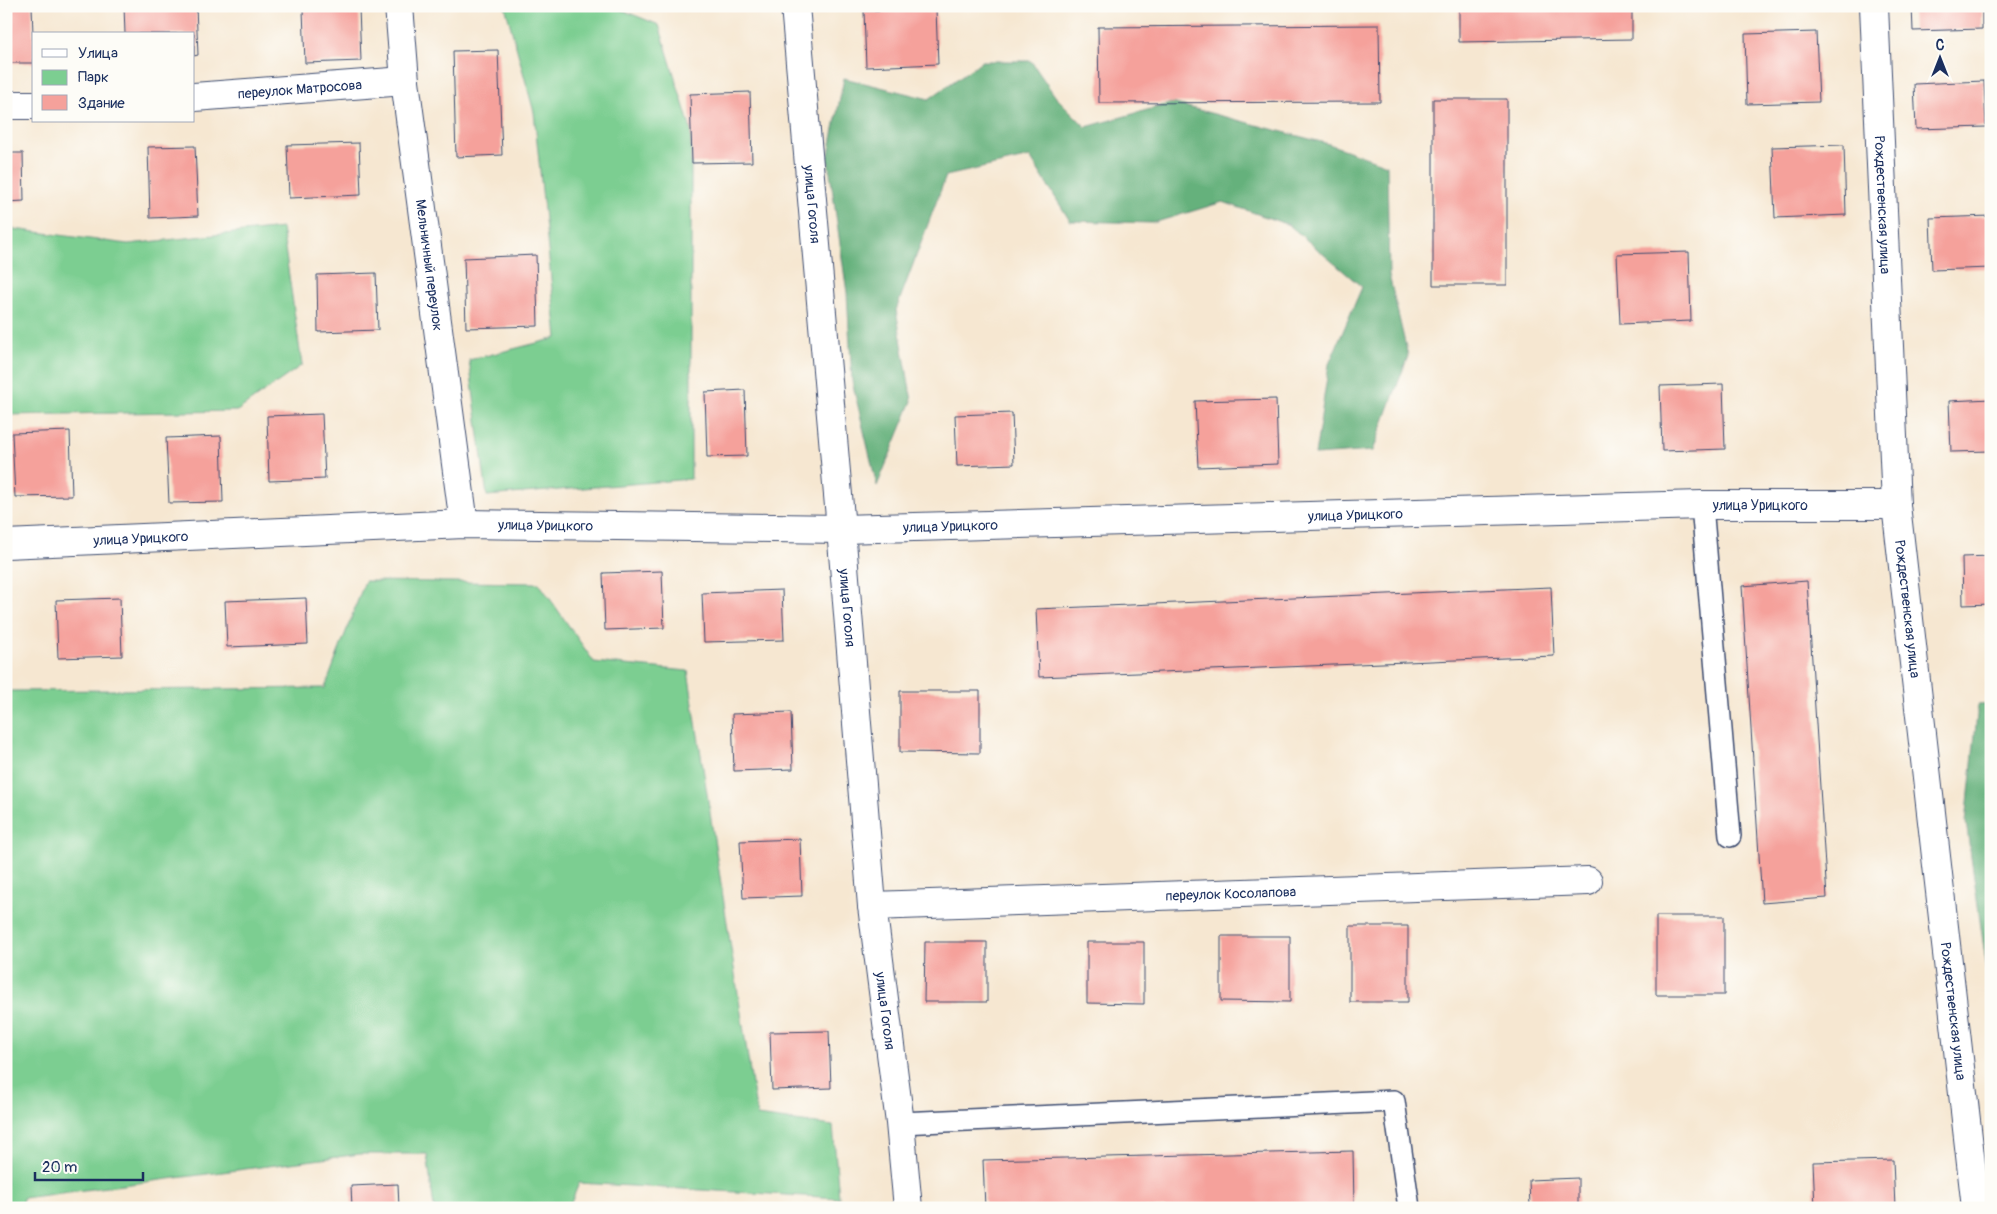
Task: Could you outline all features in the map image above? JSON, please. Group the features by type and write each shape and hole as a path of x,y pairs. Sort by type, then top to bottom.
{"street":[{"name":"Мельничный переулок","path":"399,6 405,81 464,524"},
{"name":"улица Гоголя","path":"795,6 872,906 900,1123 908,1208"},
{"name":"Рождественская улица","path":"1874,6 1896,505 1976,1208"},
{"name":"переулок Матросова","path":"195,97 405,81"},
{"path":"6,105 32,105"},
{"name":"улица Урицкого","path":"6,544 464,524 841,529 1702,505 1896,505"},
{"name":"переулок Косолапова","path":"872,906 1588,880"}],"lane":[{"path":"1702,505 1730,836"},
{"path":"900,1123 1394,1101 1409,1208"}],"green space":[{"path":"505,6 612,6 659,25 691,130 691,479 487,496 469,360 557,338 534,112"},
{"path":"982,61 1031,61 1055,96 1086,127 1172,103 1329,144 1387,165 1389,275 1408,356 1373,451 1315,455 1329,364 1362,287 1289,225 1223,202 1153,223 1070,221 1030,157 946,176 896,310 912,401 877,486 852,381 847,293 828,159 844,78 929,99"},
{"path":"6,228 128,244 282,228 302,365 237,411 6,415"},
{"path":"365,581 539,583 594,662 688,671 757,1116 833,1126 839,1198 579,1183 569,1208 434,1208 427,1154 360,1154 23,1198 21,1208 6,1208 6,691 325,688"},
{"path":"1991,704 1991,998 1966,822 1978,705"}],"building":[{"path":"6,6 32,6 32,63 6,63"},
{"path":"124,6 196,6 198,55 195,56 195,32 125,32"},
{"path":"1459,6 1632,6 1632,39 1459,42"},
{"path":"1912,6 1982,6 1982,29 1913,31"},
{"path":"359,8 361,61 305,63 303,10"},
{"path":"936,9 938,64 866,67 864,11"},
{"path":"1379,25 1380,102 1099,103 1098,27"},
{"path":"1816,32 1819,102 1747,104 1745,34"},
{"path":"498,50 502,155 456,157 453,51"},
{"path":"1984,81 1986,127 1916,129 1914,84"},
{"path":"750,92 752,162 692,163 690,94"},
{"path":"1433,99 1507,99 1507,285 1433,285"},
{"path":"359,143 361,195 289,198 287,145"},
{"path":"1844,145 1846,215 1775,218 1772,147"},
{"path":"195,146 198,216 150,218 148,147"},
{"path":"6,153 23,153 24,201 6,202"},
{"path":"1991,216 1991,268 1932,270 1930,218"},
{"path":"1689,252 1691,321 1620,324 1617,254"},
{"path":"536,255 538,326 466,328 464,258"},
{"path":"376,273 378,330 318,332 317,275"},
{"path":"1723,384 1725,449 1662,451 1660,386"},
{"path":"745,390 747,456 707,457 705,392"},
{"path":"1276,399 1278,464 1198,467 1195,401"},
{"path":"1991,399 1991,451 1951,452 1949,401"},
{"path":"1012,413 1014,464 957,466 955,415"},
{"path":"322,414 325,479 269,481 267,416"},
{"path":"70,431 72,496 15,497 12,433"},
{"path":"221,436 223,502 169,503 166,438"},
{"path":"1991,556 1991,604 1963,605 1962,557"},
{"path":"662,571 664,628 605,630 603,573"},
{"path":"1807,581 1827,898 1762,903 1742,586"},
{"path":"1551,587 1554,656 1039,677 1036,609"},
{"path":"782,590 784,640 704,642 702,593"},
{"path":"120,598 122,656 58,658 56,600"},
{"path":"306,598 308,644 227,647 225,601"},
{"path":"900,691 980,691 980,753 900,752"},
{"path":"791,712 793,769 734,771 732,714"},
{"path":"800,839 802,896 743,898 740,841"},
{"path":"1656,916 1724,916 1724,995 1656,995"},
{"path":"1350,926 1408,926 1408,1002 1350,1002"},
{"path":"1221,936 1290,936 1290,1002 1221,1001"},
{"path":"925,942 987,942 987,1002 924,1002"},
{"path":"1087,942 1144,942 1144,1004 1087,1003"},
{"path":"829,1031 831,1088 772,1090 770,1032"},
{"path":"1353,1151 1354,1208 985,1208 983,1160"},
{"path":"1893,1160 1895,1208 1815,1208 1813,1162"},
{"path":"1578,1178 1578,1208 1530,1208 1529,1180"},
{"path":"398,1184 399,1208 352,1208 351,1186"}]}
